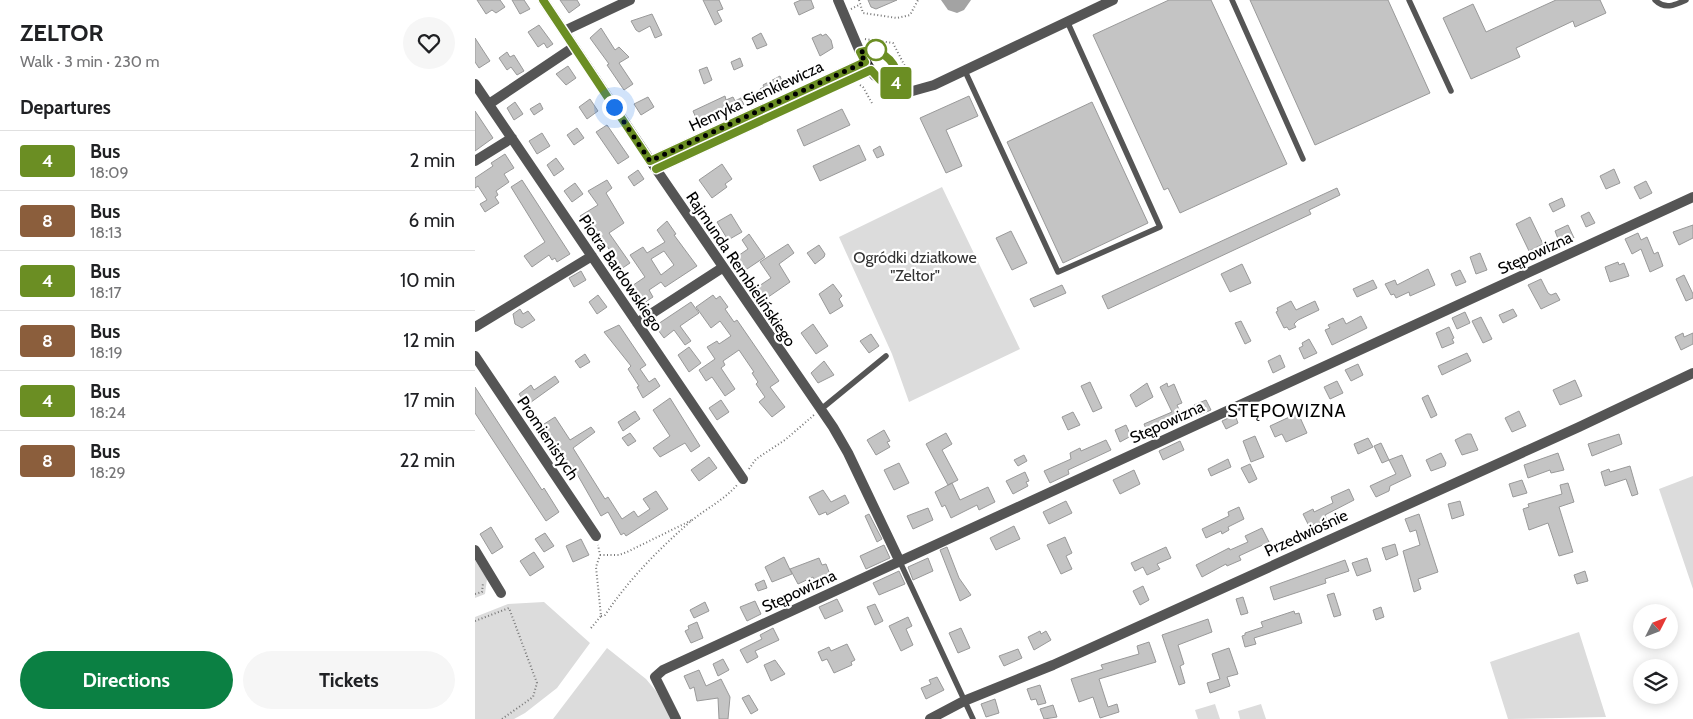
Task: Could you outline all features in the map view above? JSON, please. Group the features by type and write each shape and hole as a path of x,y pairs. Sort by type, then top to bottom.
{"street":[{"name":"Rajmunda Rembielińskiego","path":"543,0 848,453 900,562"},
{"path":"564,31 630,0"},
{"path":"838,0 868,66 880,80 892,87 909,92 920,90 1113,0"},
{"path":"489,104 574,47"},
{"name":"Henryka Sienkiewicza","path":"653,165 868,66"},
{"name":"Piotra Bardowskiego","path":"475,84 743,479"},
{"path":"475,161 512,138"},
{"name":"Stępowizna","path":"676,719 655,676 663,670 1693,197"},
{"path":"475,327 592,256"},
{"path":"637,322 722,268"},
{"name":"Promienistych","path":"475,356 596,536"},
{"name":"Przedwiośnie","path":"930,719 964,700 1053,665 1579,427 1693,373"},
{"path":"475,550 501,593"}],"lane":[{"path":"1232,0 1303,159"},
{"path":"1409,0 1451,91"},
{"path":"1655,0 1663,6 1672,6 1687,0"},
{"path":"963,69 1058,272 1160,227 1067,21"},
{"path":"860,52 876,50 886,56 899,77 892,87"},
{"path":"820,410 885,356"},
{"path":"900,562 973,719"}],"path":[{"path":"859,0 863,13 897,18 910,15 918,0"},
{"path":"849,10 859,5"},
{"path":"863,39 893,43 915,86"},
{"path":"601,616 596,567 600,555 619,555 627,552 693,520 726,497 743,479 756,459 785,440 820,410"},
{"path":"591,628 601,616 605,615 624,587 693,520"},
{"path":"475,594 482,592 483,579"},
{"path":"475,621 509,608 537,683 533,697 502,719"}],"green space":[{"name":"Ogródki działkowe \"Zeltor\"","path":"942,187 1020,349 909,402 892,354 839,237"},
{"path":"1693,476 1693,589 1659,489"},
{"path":"475,560 487,579 485,594 475,598"},
{"path":"544,602 590,643 557,688 525,713 514,719 475,719 475,617 508,604"},
{"path":"1579,632 1606,717 1508,719 1490,662"},
{"path":"607,648 646,679 656,691 672,719 553,719"},
{"path":"1215,704 1220,719 1198,719 1195,710"},
{"path":"1261,704 1266,719 1240,719 1238,711"}],"shaded area":[{"path":"941,0 971,0 964,10 957,13 948,10"}],"building":[{"path":"477,0 500,0 505,7 496,13 492,10 486,14"},
{"path":"512,0 524,0 530,9 520,14"},
{"path":"560,0 577,0 580,5 569,13"},
{"path":"703,0 719,0 723,9 717,11 722,21 715,25"},
{"path":"801,0 811,0 814,8 799,15 794,3"},
{"path":"868,0 897,0 876,9 871,7"},
{"path":"1169,0 1211,0 1287,164 1180,213 1168,188 1164,190 1093,35"},
{"path":"1250,0 1388,0 1430,93 1315,145"},
{"path":"1556,0 1600,0 1606,13 1575,27 1573,21 1516,48 1520,57 1471,79 1443,18 1473,4 1486,32"},
{"path":"652,14 662,35 655,38 650,26 639,32 631,21"},
{"path":"539,25 553,44 547,48 544,43 538,47 528,32"},
{"path":"601,28 615,50 619,47 629,57 619,63 633,84 624,90 607,65 609,64 590,38"},
{"path":"761,33 767,45 757,49 752,38"},
{"path":"821,34 822,36 826,34 831,40 833,48 820,56 812,38"},
{"path":"475,38 490,61 479,68 475,62"},
{"path":"507,52 510,57 514,55 524,71 517,75 511,67 507,70 499,58"},
{"path":"740,58 743,66 734,70 731,62"},
{"path":"568,66 576,78 566,85 556,74"},
{"path":"707,67 712,80 704,84 699,70"},
{"path":"780,76 784,86 763,96 760,89 764,87 763,85"},
{"path":"725,96 726,100 733,97 735,101 741,98 744,105 699,125 693,111"},
{"path":"969,96 978,116 946,130 962,166 946,173 920,118"},
{"path":"648,97 654,107 641,115 634,104"},
{"path":"590,99 598,111 587,119 579,107"},
{"path":"515,102 523,114 514,120 507,108"},
{"path":"1092,102 1148,223 1063,263 1007,142"},
{"path":"540,103 543,109 534,115 530,109"},
{"path":"842,109 850,125 804,146 797,130"},
{"path":"475,111 493,138 475,151"},
{"path":"607,125 629,157 618,164 596,132"},
{"path":"577,128 584,138 574,145 567,135"},
{"path":"542,133 550,146 537,154 529,141"},
{"path":"859,145 866,160 820,181 813,166"},
{"path":"880,146 884,155 877,158 873,150"},
{"path":"505,154 514,168 504,174 509,182 496,191 498,195 495,197 499,203 485,212 480,204 487,200 478,186 475,188 475,178 493,166 491,163"},
{"path":"556,158 564,169 554,176 547,165"},
{"path":"722,164 732,179 725,184 727,187 712,198 699,180"},
{"path":"1614,169 1620,183 1606,189 1600,176"},
{"path":"638,170 644,179 634,186 628,177"},
{"path":"522,180 570,254 557,262 555,258 552,260 549,255 532,267 524,256 545,242 511,187"},
{"path":"607,180 612,188 606,193 624,223 609,233 630,263 618,271 611,261 615,258 607,246 602,249 580,216 598,205 588,191"},
{"path":"1646,181 1652,193 1640,199 1634,187"},
{"path":"575,183 583,194 572,202 564,191"},
{"path":"1337,188 1340,195 1309,210 1311,214 1108,309 1102,296"},
{"path":"1562,198 1565,206 1553,212 1549,204"},
{"path":"1589,212 1595,223 1586,227 1581,216"},
{"path":"731,214 742,232 728,240 717,222"},
{"path":"1530,217 1543,244 1529,251 1516,224"},
{"path":"667,221 676,234 674,235 697,266 665,287 661,282 649,290 653,297 641,305 629,288 645,277 630,255 643,247 647,253 665,242 657,230","holes":["664,251 674,265 661,275 651,259"]},
{"path":"1568,225 1574,238 1560,244 1555,231"},
{"path":"1693,225 1693,238 1679,245 1673,232"},
{"path":"1011,231 1027,263 1012,270 996,238"},
{"path":"1638,233 1641,240 1647,237 1654,254 1658,252 1663,266 1650,272 1641,249 1632,254 1625,239"},
{"path":"749,234 765,257 741,273 732,260 748,249 742,240"},
{"path":"788,244 794,253 779,264 790,282 761,302 753,290 771,278 760,262"},
{"path":"819,245 825,254 815,264 807,253"},
{"path":"1480,253 1487,270 1476,274 1470,257"},
{"path":"1618,262 1619,265 1624,263 1629,276 1610,282 1605,267"},
{"path":"1242,264 1251,283 1230,292 1221,274"},
{"path":"1428,269 1435,285 1410,296 1409,292 1396,298 1394,294 1391,295 1385,284 1395,280 1397,285"},
{"path":"1460,270 1466,282 1456,286 1451,274"},
{"path":"581,271 586,280 574,287 569,278"},
{"path":"1684,275 1693,294 1693,298 1686,301 1676,279"},
{"path":"1541,279 1548,293 1551,295 1556,293 1560,300 1541,309 1528,285"},
{"path":"1373,280 1377,288 1357,297 1353,289"},
{"path":"833,284 842,296 839,299 843,306 830,314 819,294"},
{"path":"1062,285 1066,293 1034,307 1030,299"},
{"path":"598,295 607,307 597,314 589,302"},
{"path":"713,295 716,299 720,296 728,307 725,309 734,322 737,320 779,381 770,387 785,407 772,417 759,402 765,397 756,384 758,382 752,373 754,372 739,350 723,361 725,365 721,368 735,389 725,396 712,377 706,381 699,370 715,359 707,347 717,341 719,344 731,336 720,321 711,328 696,307"},
{"path":"1291,301 1296,310 1315,301 1319,310 1298,320 1294,324 1296,327 1289,330 1287,327 1284,328 1276,312 1278,311 1277,308"},
{"path":"691,302 699,313 680,326 691,341 685,345 674,330 664,338 655,326"},
{"path":"520,309 523,314 528,311 535,320 522,328 515,324 513,314"},
{"path":"1513,309 1517,316 1503,323 1499,315"},
{"path":"1465,312 1470,323 1457,329 1452,318"},
{"path":"1361,316 1367,328 1332,345 1325,330 1330,328 1328,325 1343,318 1346,324"},
{"path":"1481,317 1492,339 1483,343 1472,321"},
{"path":"1241,321 1251,341 1245,344 1235,323"},
{"path":"813,324 828,346 816,354 801,333"},
{"path":"619,325 646,365 640,369 649,382 655,378 660,386 643,398 637,387 639,386 628,369 631,366 604,332"},
{"path":"1449,327 1454,343 1442,348 1436,333"},
{"path":"1683,333 1684,337 1693,333 1693,344 1681,350 1675,337"},
{"path":"871,334 879,346 869,353 860,341"},
{"path":"1309,339 1317,353 1304,359 1299,348 1303,346 1302,343"},
{"path":"689,347 701,363 689,372 678,355"},
{"path":"1467,353 1471,361 1442,375 1438,366"},
{"path":"585,354 590,362 580,368 575,361"},
{"path":"1280,355 1285,367 1273,373 1268,361"},
{"path":"824,361 834,375 818,383 811,373"},
{"path":"1358,364 1363,375 1351,381 1345,370"},
{"path":"555,376 559,382 527,405 519,394 531,385 534,390"},
{"path":"1575,380 1582,396 1560,405 1553,390"},
{"path":"1337,381 1343,393 1330,399 1324,387"},
{"path":"1090,382 1102,408 1093,412 1081,386"},
{"path":"1147,383 1153,397 1136,407 1130,395"},
{"path":"1167,383 1168,387 1174,384 1182,403 1177,405 1183,418 1149,436 1144,424 1172,412 1160,387"},
{"path":"475,387 542,490 544,488 559,512 546,521 475,413"},
{"path":"1428,395 1437,415 1431,418 1422,398"},
{"path":"670,398 700,446 691,452 685,443 660,457 653,448 670,436 653,410"},
{"path":"721,400 729,412 717,420 709,408"},
{"path":"1206,400 1211,410 1199,415 1194,405"},
{"path":"635,411 640,419 623,431 618,422"},
{"path":"1519,411 1526,426 1512,432 1505,418"},
{"path":"1073,412 1080,425 1068,430 1062,417"},
{"path":"1298,413 1307,433 1286,442 1282,434 1275,437 1270,426"},
{"path":"1235,415 1238,423 1226,429 1222,421"},
{"path":"555,417 570,440 591,427 595,432 573,448 605,499 608,497 622,519 634,511 638,517 650,509 643,499 656,491 668,509 626,536 624,533 621,535 608,512 601,516 577,474 575,475 548,432 546,433 541,426"},
{"path":"1126,425 1131,436 1120,442 1115,430"},
{"path":"884,430 890,441 887,442 890,447 876,455 867,440"},
{"path":"630,433 636,441 628,446 622,438"},
{"path":"946,433 952,444 942,450 958,480 948,485 926,444"},
{"path":"1471,434 1478,450 1462,455 1455,440"},
{"path":"1619,434 1622,444 1592,456 1588,444"},
{"path":"1255,436 1264,457 1251,462 1243,441"},
{"path":"1368,438 1373,447 1358,454 1354,444"},
{"path":"1106,440 1111,450 1068,470 1069,474 1050,483 1044,471 1071,459 1070,453 1080,448 1081,451"},
{"path":"1180,441 1184,450 1163,460 1159,451"},
{"path":"1381,443 1389,460 1382,463 1374,446"},
{"path":"1441,453 1446,463 1445,466 1431,471 1426,460"},
{"path":"1558,453 1564,470 1551,473 1550,470 1528,478 1524,465"},
{"path":"1024,455 1027,461 1018,466 1014,460"},
{"path":"1402,455 1411,476 1390,486 1389,491 1376,497 1370,486 1396,474 1389,460"},
{"path":"709,457 717,468 699,481 691,470"},
{"path":"1228,459 1231,467 1211,476 1208,469"},
{"path":"899,463 909,483 894,490 884,470"},
{"path":"1250,464 1257,479 1249,483 1241,468"},
{"path":"1630,466 1638,494 1632,496 1626,479 1605,486 1601,472 1609,469 1610,472"},
{"path":"1134,470 1140,484 1120,494 1113,480"},
{"path":"1025,472 1029,481 1026,482 1028,486 1013,494 1006,481"},
{"path":"1522,480 1527,493 1513,497 1509,484"},
{"path":"952,483 960,500 988,487 995,502 979,510 977,505 951,518 945,505 942,507 935,492"},
{"path":"1568,483 1574,502 1559,507 1573,552 1559,556 1548,523 1529,530 1523,509 1529,507 1528,504 1562,494 1560,485"},
{"path":"1349,489 1354,500 1325,515 1327,520 1309,526 1303,514 1313,509 1314,512 1333,503 1331,497"},
{"path":"823,490 831,502 845,495 849,503 827,515 826,512 819,515 809,497"},
{"path":"1066,501 1072,513 1049,524 1043,512"},
{"path":"1460,501 1464,515 1452,519 1448,504"},
{"path":"1239,507 1244,519 1228,527 1229,530 1222,534 1221,531 1206,538 1202,529 1229,516 1228,512"},
{"path":"928,508 933,520 913,529 907,516"},
{"path":"869,514 882,539 877,542 865,516"},
{"path":"1419,514 1438,572 1418,579 1421,589 1414,592 1403,551 1420,545 1416,530 1410,532 1405,519"},
{"path":"1014,526 1020,539 996,550 990,538"},
{"path":"491,527 503,547 492,554 480,534"},
{"path":"1262,528 1269,542 1239,556 1241,560 1227,566 1226,564 1202,577 1196,565 1229,548 1230,550 1248,542 1245,536"},
{"path":"545,533 554,546 544,552 535,539"},
{"path":"1065,537 1072,553 1066,556 1072,569 1061,574 1047,545"},
{"path":"581,539 589,555 573,562 566,546"},
{"path":"1395,544 1398,555 1386,560 1382,548"},
{"path":"884,545 890,558 866,569 860,556"},
{"path":"947,547 959,578 971,595 960,601 940,550"},
{"path":"1166,547 1171,558 1157,564 1160,569 1147,575 1143,567 1135,571 1131,563"},
{"path":"534,552 544,567 530,576 520,561"},
{"path":"784,557 792,574 772,582 765,567"},
{"path":"819,558 822,565 826,564 831,577 817,584 813,577 798,584 790,569"},
{"path":"928,558 933,571 913,580 908,567"},
{"path":"1367,558 1371,571 1357,576 1352,563"},
{"path":"1345,560 1349,571 1325,579 1326,583 1274,600 1270,587"},
{"path":"899,571 905,584 879,595 873,583"},
{"path":"1585,571 1588,581 1577,584 1574,575"},
{"path":"764,580 767,588 758,591 755,584"},
{"path":"1143,586 1149,600 1140,605 1133,591"},
{"path":"1334,593 1341,615 1334,617 1327,595"},
{"path":"1243,597 1248,613 1241,615 1236,599"},
{"path":"837,599 843,611 825,619 819,607"},
{"path":"755,601 761,614 747,621 740,607"},
{"path":"705,602 709,611 694,618 690,610"},
{"path":"875,604 883,621 875,625 867,607"},
{"path":"1381,607 1384,617 1376,620 1373,610"},
{"path":"1294,611 1295,614 1299,613 1302,623 1254,638 1256,644 1245,647 1242,636 1245,633 1263,627 1261,622"},
{"path":"908,617 912,626 906,629 913,645 901,651 889,626"},
{"path":"1208,619 1212,632 1178,645 1184,664 1180,666 1185,683 1179,685 1162,635"},
{"path":"697,622 703,638 691,643 685,631 689,629 688,626"},
{"path":"773,628 779,640 755,651 758,657 747,663 740,650 762,639 760,635"},
{"path":"961,628 970,648 958,653 949,633"},
{"path":"1040,631 1041,634 1046,631 1051,640 1034,650 1028,637"},
{"path":"1149,642 1156,662 1099,679 1108,707 1117,704 1119,712 1100,718 1093,697 1079,702 1071,679 1103,669 1101,665 1139,654 1137,646"},
{"path":"847,644 855,660 851,662 852,665 834,673 827,659 822,661 818,652 829,647 831,651"},
{"path":"1229,648 1238,674 1227,677 1230,686 1210,693 1207,683 1220,679 1212,654"},
{"path":"1018,649 1022,658 1004,666 999,656"},
{"path":"723,659 729,670 718,676 713,664"},
{"path":"775,660 785,674 771,681 764,665"},
{"path":"699,670 706,686 721,679 730,697 728,719 719,719 718,698 697,701 694,687 690,689 684,676"},
{"path":"937,677 944,690 926,699 921,688 931,684 929,680"},
{"path":"1040,685 1046,703 1038,705 1036,699 1031,700 1027,689"},
{"path":"749,695 758,710 751,714 742,698"},
{"path":"995,699 999,713 986,717 981,704"},
{"path":"1053,705 1057,717 1044,719 1040,709"}],"bus line":[{"name":"4","path":"543,0 650,161 865,62 860,52 870,49 882,53 886,56 899,77 892,87 880,80 871,70 656,169"}],"district":[{"name":"STĘPOWIZNA","path":"1287,411"}],"route":[{"path":"614,107 650,161 865,62 860,52 870,49 876,50"}]}
